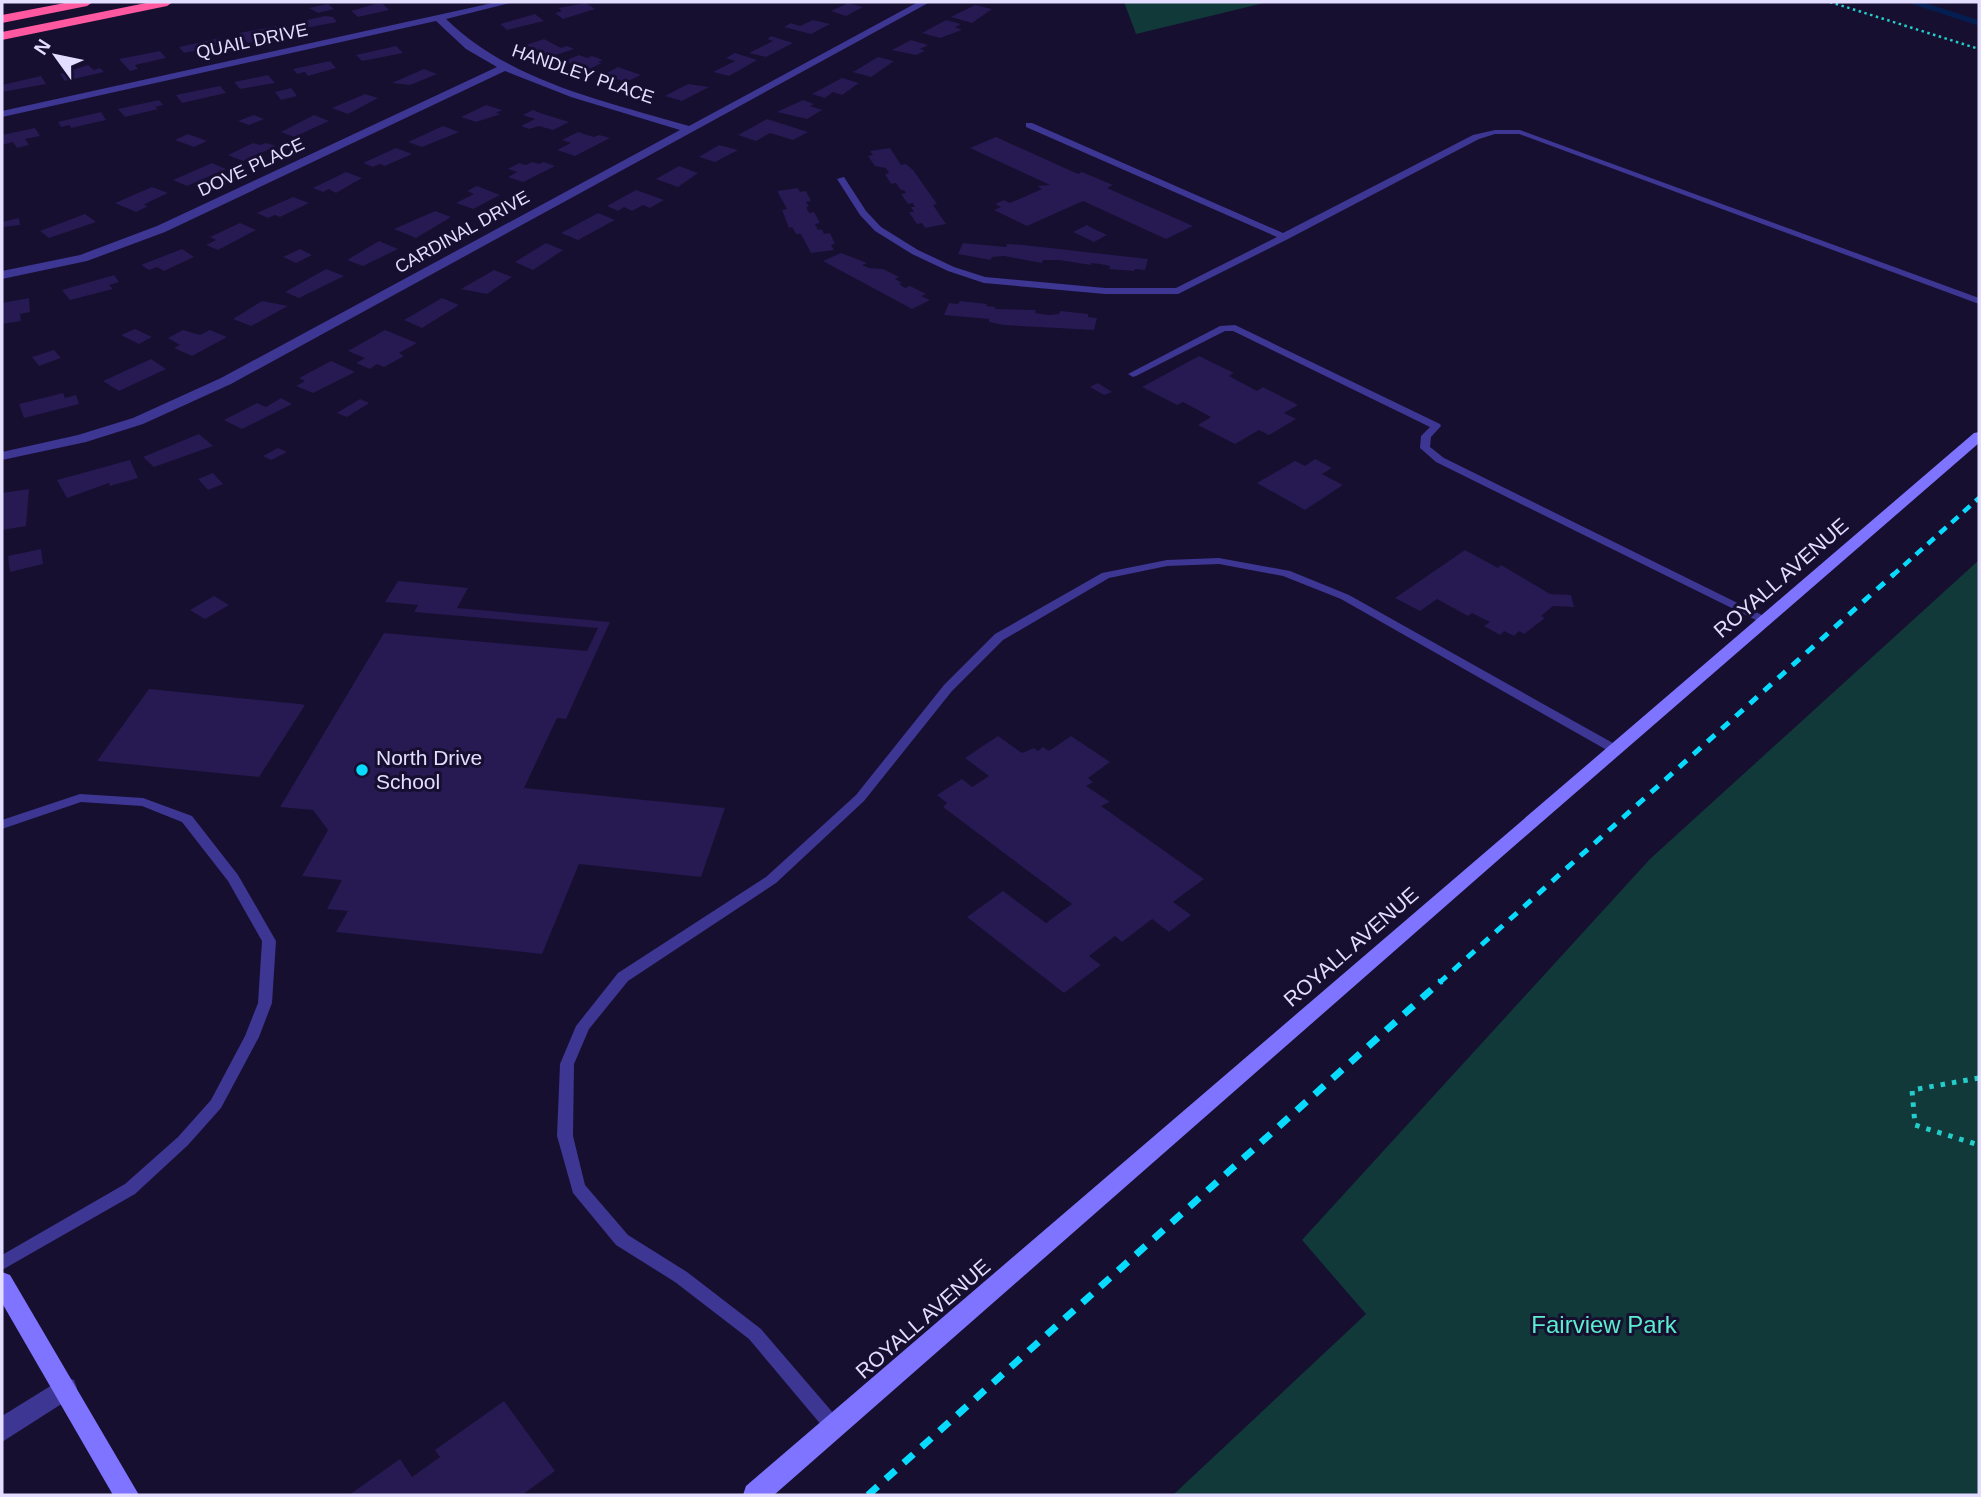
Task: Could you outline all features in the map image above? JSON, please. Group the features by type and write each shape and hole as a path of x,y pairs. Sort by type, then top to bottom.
{"highway":[{"path":"2,19 87,2"},
{"path":"2,36 167,2"}],"street":[{"name":"QUAIL DRIVE","path":"2,114 509,2"},
{"name":"CARDINAL DRIVE","path":"2,456 81,439 138,421 226,381 925,2"},
{"name":"HANDLEY PLACE","path":"439,17 469,47 506,67 568,91 688,129"},
{"name":"DOVE PLACE","path":"2,275 83,258 162,229 506,67"},
{"name":"ROYALL AVENUE","path":"755,1495 1506,842 1979,436"},
{"path":"2,1282 127,1495"},
{"path":"2,1430 65,1388"}],"lane":[{"path":"1029,125 1285,237"},
{"path":"841,178 863,213 878,229 915,252 951,269 984,280 1117,291 1178,291 1476,137 1495,132 1520,132 1979,301"},
{"path":"1133,374 1223,328 1235,328 1436,426 1426,436 1424,448 1440,460 1766,620"},
{"path":"834,1427 755,1335 681,1277 622,1240 578,1188 565,1136 567,1064 583,1026 623,978 780,872 860,798 948,688 999,637 1044,608 1106,575 1167,563 1219,561 1286,573 1345,597 1616,750"},
{"path":"2,825 80,798 143,802 187,818 233,878 269,941 265,1003 252,1037 216,1104 183,1141 130,1189 2,1263"}],"path":[{"path":"1830,2 1979,48"},
{"path":"1979,1078 1912,1090 1915,1125 1979,1145"}],"green space":[{"path":"1124,2 1268,2 1136,34"},
{"name":"Fairview Park","path":"1979,560 1979,1495 1173,1495 1366,1314 1302,1240 1650,859"}],"building":[{"path":"586,3 595,9 563,19 555,13 562,11 558,8"},
{"path":"848,3 863,7 846,16 831,11"},
{"path":"328,4 334,9 318,13 309,8"},
{"path":"383,4 389,10 358,17 351,11"},
{"path":"975,5 992,9 972,23 951,17"},
{"path":"535,14 544,21 507,30 500,24"},
{"path":"325,16 333,17 337,22 300,29 294,23"},
{"path":"813,20 830,24 811,34 784,27 791,23 800,26"},
{"path":"946,20 961,24 955,27 962,30 940,38 922,33"},
{"path":"278,26 285,33 248,43 239,33"},
{"path":"771,36 793,43 766,57 749,53 773,41 767,39"},
{"path":"220,38 223,42 216,44 218,46 184,53 179,47"},
{"path":"544,39 561,48 567,46 574,49 550,57 526,45"},
{"path":"911,40 928,45 920,49 925,51 916,55 892,50"},
{"path":"396,46 403,53 362,61 356,55"},
{"path":"160,51 166,58 135,65 138,69 130,71 119,59"},
{"path":"735,53 757,60 729,76 713,72 735,61 726,58"},
{"path":"579,55 603,60 587,70 564,61"},
{"path":"878,57 894,61 871,77 853,72"},
{"path":"330,61 336,68 308,76 305,72 297,74 293,69"},
{"path":"88,65 94,70 100,68 104,72 65,81 60,74"},
{"path":"618,67 641,75 626,82 603,75"},
{"path":"424,69 437,74 410,85 392,83"},
{"path":"268,75 275,83 240,89 234,82"},
{"path":"41,76 46,84 2,92 2,85"},
{"path":"842,78 859,83 842,95 833,92 825,98 812,94"},
{"path":"688,84 709,87 682,101 665,96"},
{"path":"220,86 226,93 182,103 176,95"},
{"path":"291,88 297,96 281,100 275,92"},
{"path":"365,94 378,98 348,114 332,108"},
{"path":"159,100 163,105 155,107 158,109 125,117 118,109"},
{"path":"803,100 822,110 807,119 777,112"},
{"path":"486,105 502,110 496,113 501,114 476,122 461,117"},
{"path":"533,110 569,122 553,130 539,126 529,129 521,126 535,119 523,115"},
{"path":"101,112 106,120 71,128 70,125 61,127 58,122"},
{"path":"254,115 264,119 249,125 238,121"},
{"path":"314,115 329,121 294,137 281,132"},
{"path":"767,119 808,132 793,140 770,133 756,141 738,135"},
{"path":"443,126 459,132 422,147 408,142"},
{"path":"35,128 40,136 25,139 29,145 17,148 13,142 2,145 2,135"},
{"path":"578,132 610,138 575,156 557,150 571,143 562,140"},
{"path":"188,134 207,141 194,147 175,140"},
{"path":"996,137 1078,174 1082,172 1113,185 1107,188 1193,226 1166,239 1083,201 1027,226 994,210 1001,207 995,204 1004,200 1010,203 1042,189 1037,186 1050,185 970,148"},
{"path":"253,143 276,146 243,161 228,155"},
{"path":"719,145 738,150 715,162 699,157"},
{"path":"396,148 412,154 385,166 380,164 373,167 363,163"},
{"path":"890,148 901,165 906,164 913,170 937,204 933,205 946,224 925,228 922,223 917,224 909,212 914,212 911,207 915,207 913,203 908,204 901,194 906,193 904,190 896,183 891,184 885,174 889,173 886,168 875,166 868,156 873,155 870,151"},
{"path":"532,162 555,166 523,182 508,177 517,172 508,169 519,163 526,165"},
{"path":"212,163 226,169 187,186 173,180"},
{"path":"679,166 698,173 678,187 656,179"},
{"path":"346,172 362,178 336,193 329,189 323,192 313,188"},
{"path":"477,186 500,195 473,209 456,203 474,194 467,191"},
{"path":"152,187 168,193 147,203 144,205 148,206 136,212 115,203"},
{"path":"798,188 800,192 806,191 811,201 806,202 809,207 806,207 809,213 814,212 820,223 815,224 818,230 822,229 824,234 830,233 835,244 831,245 834,250 811,253 801,234 796,234 792,227 789,228 782,210 787,209 777,191"},
{"path":"636,190 664,200 650,208 643,205 632,211 624,207 618,211 607,206"},
{"path":"293,197 309,203 280,217 275,215 268,218 257,213"},
{"path":"435,211 451,217 416,238 394,229"},
{"path":"598,213 615,220 578,240 561,233"},
{"path":"85,214 96,222 49,238 40,231"},
{"path":"19,218 20,225 2,227 2,222"},
{"path":"240,223 256,230 218,250 206,245 216,240 210,237"},
{"path":"1087,225 1107,235 1094,242 1073,232"},
{"path":"379,241 398,249 363,266 347,260"},
{"path":"546,243 563,250 533,270 515,262"},
{"path":"963,243 1006,247 1007,244 1023,245 1148,259 1145,270 1134,271 1059,260 1043,260 1042,263 1004,256 992,257 991,260 958,254"},
{"path":"182,249 194,257 164,271 157,267 149,270 141,265"},
{"path":"300,249 312,255 296,263 283,257"},
{"path":"841,253 867,263 862,265 869,268 883,269 899,277 895,279 902,283 899,284 926,294 921,296 930,300 912,309 823,261"},
{"path":"326,269 344,276 299,298 285,292"},
{"path":"494,270 512,277 487,294 461,289"},
{"path":"114,275 119,282 109,285 113,289 70,300 62,290"},
{"path":"29,298 30,312 20,314 21,321 2,324 2,303"},
{"path":"442,298 459,305 422,328 404,320"},
{"path":"262,301 288,306 251,326 233,319"},
{"path":"960,301 987,304 986,306 995,309 1036,310 1035,313 1049,315 1059,314 1060,311 1088,314 1088,317 1097,318 1094,330 1004,325 989,322 989,319 944,315 949,303 958,304"},
{"path":"135,329 152,337 139,344 121,335"},
{"path":"183,330 200,335 210,330 227,337 192,356 174,348 180,345 168,338"},
{"path":"385,330 417,343 399,353 404,356 384,367 377,364 370,369 356,363 365,358 348,351"},
{"path":"54,350 61,358 39,366 32,357"},
{"path":"1199,356 1234,373 1229,376 1257,391 1263,387 1298,405 1284,413 1296,419 1269,435 1259,430 1235,444 1198,425 1211,417 1183,402 1177,405 1142,387"},
{"path":"151,359 166,369 119,391 103,381"},
{"path":"331,361 355,372 313,393 296,386 305,381 299,378"},
{"path":"1098,383 1112,392 1104,395 1090,387"},
{"path":"63,393 65,398 76,395 79,404 24,418 19,404"},
{"path":"281,398 292,404 242,429 224,420 257,403 266,407"},
{"path":"360,399 369,403 347,417 337,413"},
{"path":"199,434 213,446 154,467 143,457"},
{"path":"278,448 287,452 271,460 263,456"},
{"path":"1315,459 1332,468 1322,474 1343,485 1305,510 1257,483 1295,461 1305,466"},
{"path":"130,460 138,478 110,486 109,483 67,498 57,480"},
{"path":"213,473 223,484 208,490 198,479"},
{"path":"29,489 26,526 2,530 2,493"},
{"path":"41,549 43,564 10,572 8,556"},
{"path":"1465,550 1498,568 1501,565 1550,594 1571,595 1574,607 1553,606 1541,616 1545,618 1524,634 1519,631 1514,636 1504,631 1500,635 1484,626 1490,622 1472,613 1468,616 1437,599 1420,611 1395,598"},
{"path":"398,581 468,588 457,608 610,622 566,719 557,718 524,788 725,808 701,877 579,864 542,954 336,932 348,911 327,909 342,880 302,876 328,830 313,810 280,807 384,633 587,651 598,628 414,612 418,605 385,602"},
{"path":"214,596 229,605 205,619 190,610"},
{"path":"149,689 305,705 259,777 97,761"},
{"path":"998,736 1022,753 1034,748 1038,751 1043,747 1049,751 1071,736 1110,762 1088,778 1093,782 1086,786 1110,802 1101,806 1204,879 1173,902 1191,915 1169,932 1152,919 1122,942 1115,936 1089,956 1101,965 1064,993 967,917 1003,891 1046,923 1072,904 943,807 947,803 937,795 962,779 972,787 989,776 965,758"},
{"path":"504,1401 555,1471 522,1495 349,1495 400,1459 412,1477 440,1457 435,1450"}],"waterway":[{"path":"1914,2 1979,23"}],"railway":[{"path":"1892,576 1979,498"},
{"path":"1439,983 1894,574"},
{"path":"868,1495 1441,981"}],"place":[{"name":"North Drive School","path":"362,770"}]}
